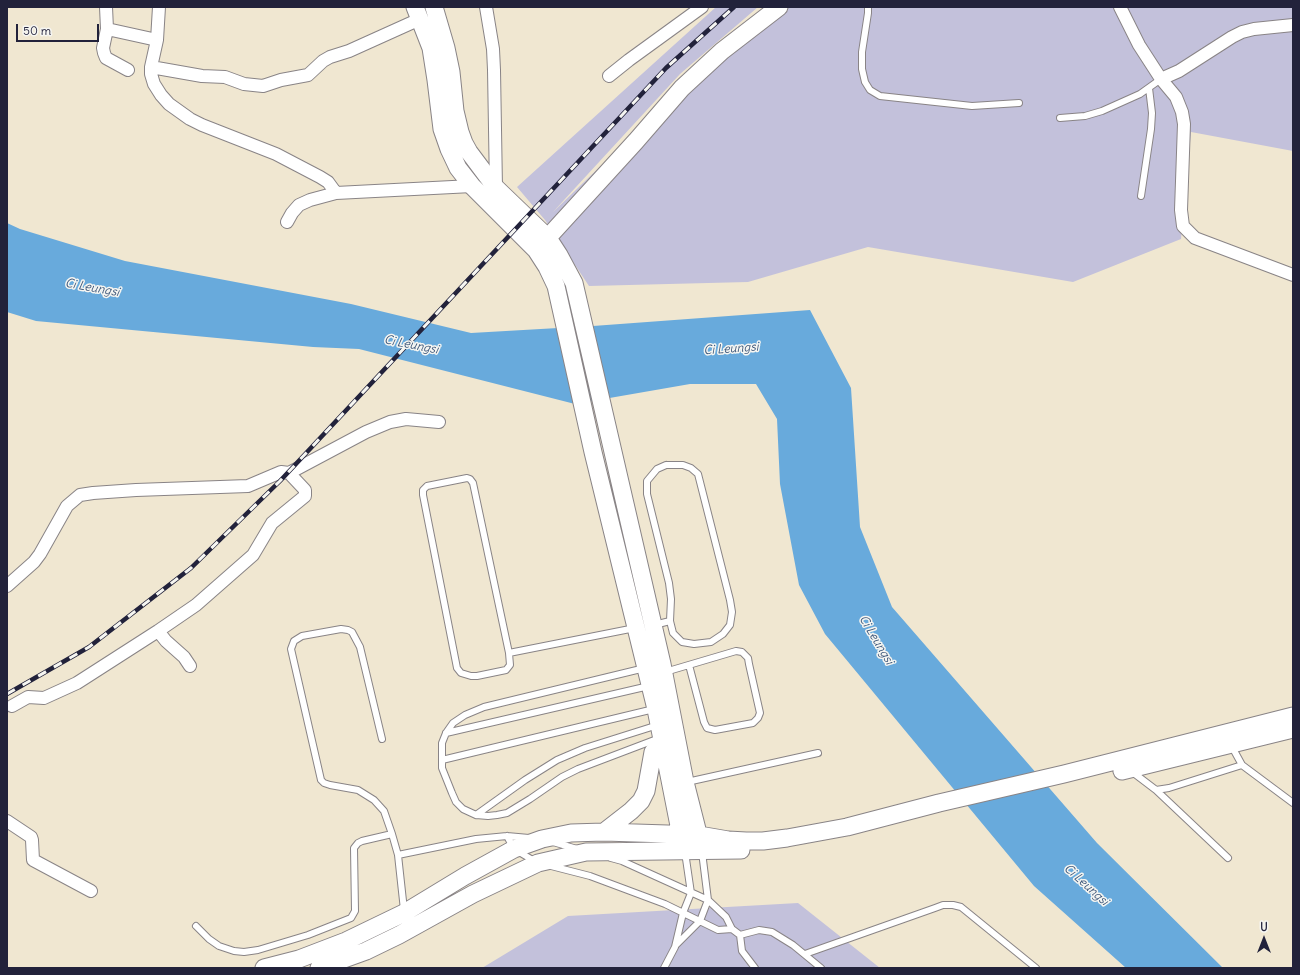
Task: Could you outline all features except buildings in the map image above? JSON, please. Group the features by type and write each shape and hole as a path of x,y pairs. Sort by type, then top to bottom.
{"street":[{"path":"106,7 107,29 103,48 104,54 106,58 128,70"},
{"path":"160,7 157,40 151,67 151,74 154,84 169,104 190,119 276,154 308,170 328,182 336,193"},
{"path":"434,7 446,48 460,132 469,152 496,188 548,238 574,283 612,450 645,627"},
{"path":"486,7 493,48 496,188"},
{"path":"609,76 702,7"},
{"path":"536,250 682,88 722,50 779,7"},
{"path":"1120,7 1139,45 1161,79 1176,98 1182,112 1184,124 1181,210 1183,226 1195,238 1293,275"},
{"path":"151,67 202,76 225,77 244,84 263,86 281,80 308,76 323,61 349,50 418,13 431,48 442,129 445,140 458,168 472,186 536,250 547,267 556,286 593,452 656,667 700,843"},
{"path":"1161,79 1179,70 1242,32 1254,29 1293,25"},
{"path":"107,29 157,40"},
{"path":"287,222 292,213 300,206 321,196 336,193 472,186"},
{"path":"7,586 37,558 67,506 80,495 136,490 248,486 281,472 289,473 366,432 390,422 406,419 439,422"},
{"path":"9,704 28,698 44,698 77,683 196,605 253,555 272,523 305,496 305,490 289,473"},
{"path":"158,631 166,641 184,657 190,666"},
{"path":"656,667 650,685 660,727 683,843"},
{"path":"1064,778 1130,770 1293,716"},
{"path":"604,832 631,811 641,801 646,791 653,752 660,727"},
{"path":"264,968 299,959 411,919 473,894 538,863 586,852 683,843 700,843 764,850 848,834 940,806 1229,738 1293,729"},
{"path":"7,821 31,837 33,860 91,892"},
{"path":"318,968 366,951 399,936 411,919 465,876 510,843 542,839 571,833 604,832 683,843"}],"lane":[{"path":"868,7 867,24 862,52 862,69 865,82 870,90 880,96 972,106 1019,103"},
{"path":"1060,118 1085,116 1102,111 1149,88 1161,79"},
{"path":"1141,196 1151,129 1152,113 1149,88"},
{"path":"666,465 683,465 691,468 698,474 732,612 730,625 723,634 710,642 694,644 682,642 674,632 670,621 671,599 669,583 647,494 647,481 657,469 666,465"},
{"path":"467,478 470,478 473,482 509,653 510,665 506,670 471,676 461,673 457,668 424,495 424,490 428,486 467,478"},
{"path":"509,653 670,621"},
{"path":"382,739 360,647 352,632 341,629 302,636 294,641 291,649 321,780 324,784 358,790 374,800 384,811 398,855 411,919"},
{"path":"660,727 562,777 507,813 488,816 476,815 463,809 456,802 442,768 442,743 446,733 453,723 464,715 484,707 656,667 689,665 736,651 742,652 748,658 760,713 758,718 753,723 715,730 707,728 704,722 689,665"},
{"path":"446,733 650,685"},
{"path":"442,760 660,727"},
{"path":"476,815 557,760 585,748 660,727"},
{"path":"1229,738 1242,766 1293,803"},
{"path":"685,782 818,753"},
{"path":"1156,790 1176,786 1242,766"},
{"path":"1130,770 1156,790 1228,858"},
{"path":"196,926 209,939 219,946 234,951 244,952 258,950 308,935 351,918 355,911 354,848 362,841 392,834"},
{"path":"398,855 476,839 510,843 538,863 590,876 665,904 718,930 732,929"},
{"path":"542,839 622,861 708,900 726,917 732,929 740,935 742,951 755,968"},
{"path":"664,968 675,947 683,914 691,893 683,843"},
{"path":"675,947 700,921 708,900 700,843"},
{"path":"805,954 943,905 953,905 961,907 1036,968"},
{"path":"740,935 759,930 772,932 789,942 821,968"}],"shaded area":[{"path":"716,7 758,7 680,74 553,212 765,7 1293,7 1293,151 1191,132 1181,239 1073,282 868,247 748,282 589,286 545,220 517,187"},
{"path":"798,903 880,968 482,968 568,916"}],"water":[{"name":"Ci Leungsi","path":"7,223 20,229 125,261 351,304 471,333 593,326 810,310 851,388 860,527 892,607 1097,843 1223,968 1126,968 1034,886 825,634 799,585 780,484 777,419 756,384 690,384 575,404 359,349 313,347 36,321 7,312"}],"railway":[{"path":"7,694 89,647 191,568 280,481 666,68 734,7"}]}
